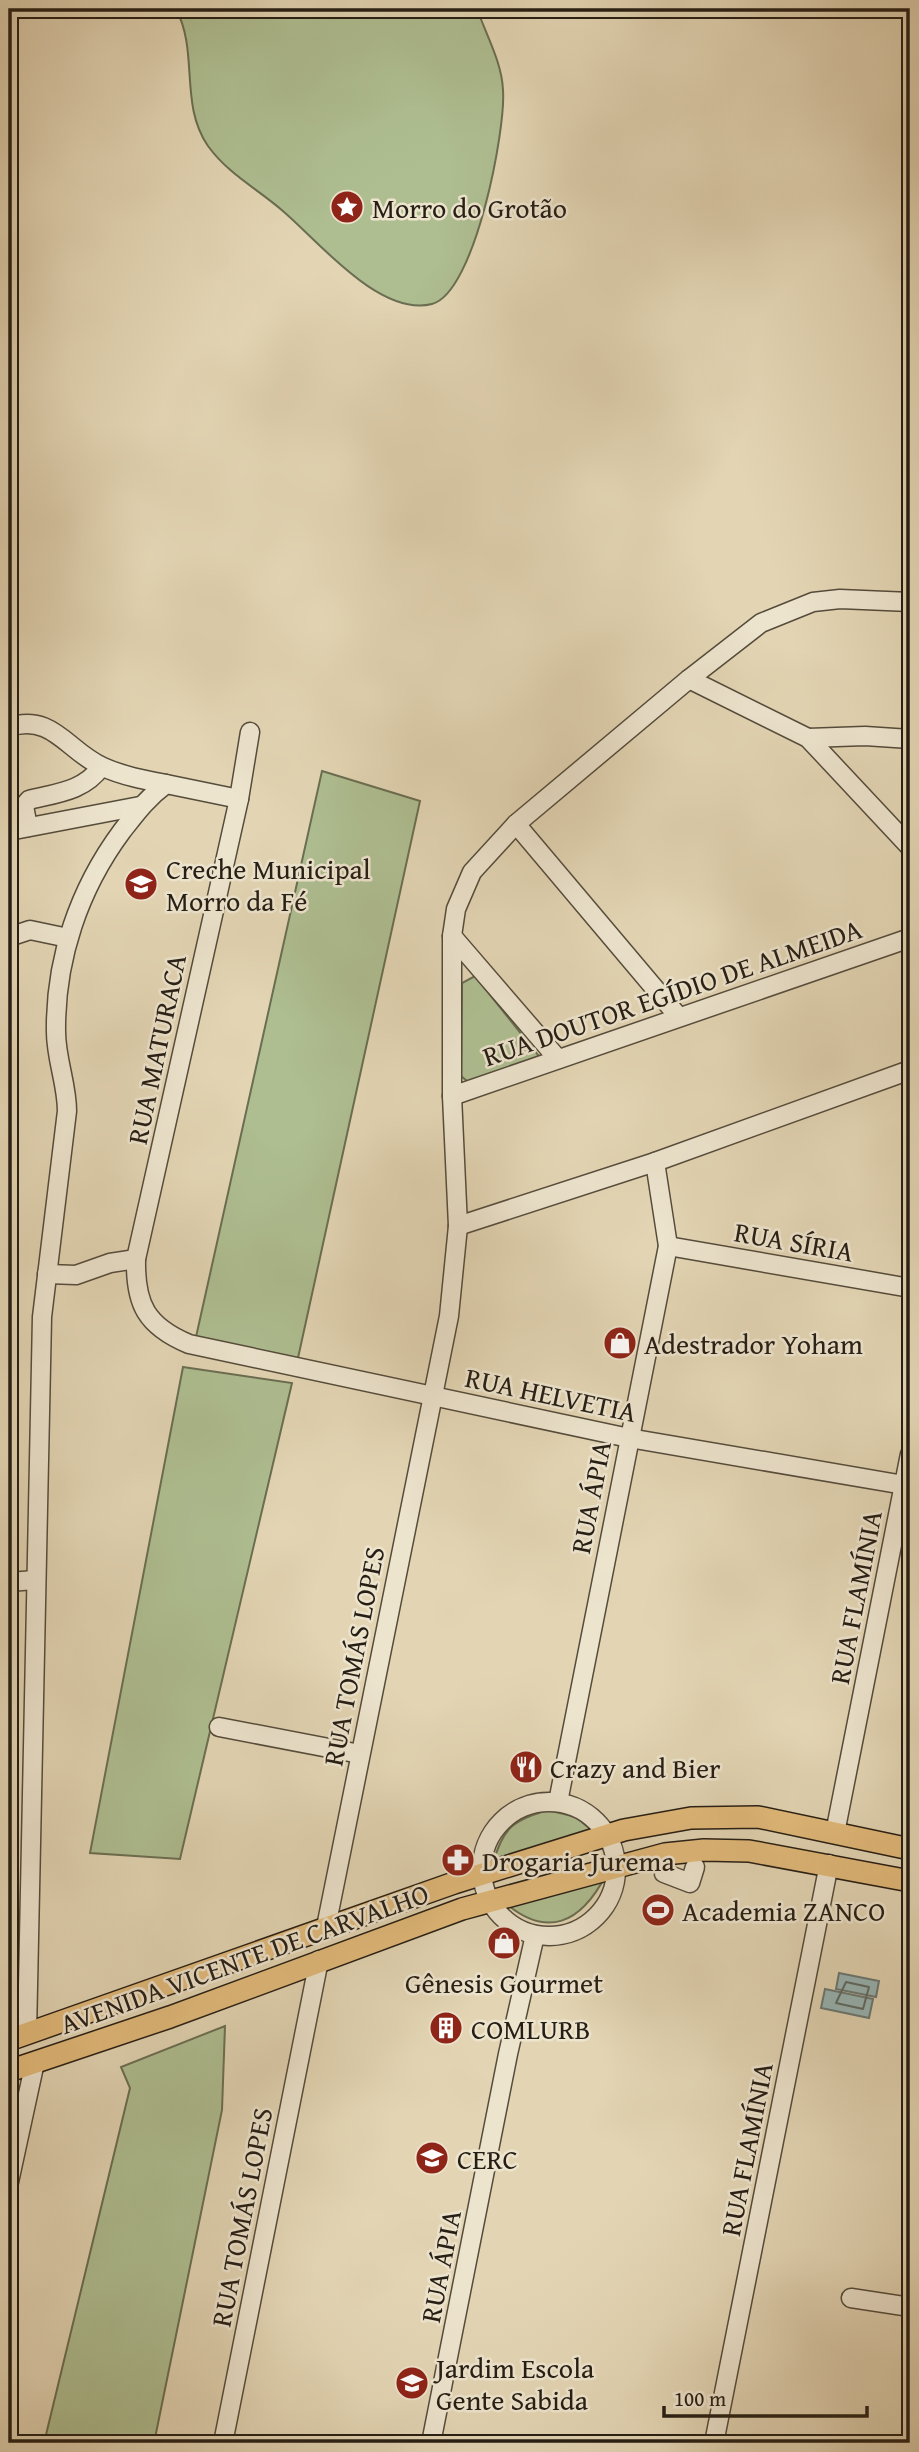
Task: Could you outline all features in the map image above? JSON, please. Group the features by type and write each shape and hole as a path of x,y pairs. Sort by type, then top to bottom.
{"main road":[{"name":"AVENIDA VICENTE DE CARVALHO","path":"18,2037 326,1927 606,1835 691,1818 735,1816 784,1821 910,1849"},
{"name":"AVENIDA VICENTE DE CARVALHO","path":"9,2071 170,2017 319,1960 492,1901 615,1865 664,1854 735,1850 830,1864 910,1881"}],"street":[{"name":"RUA TOMÁS LOPES","path":"326,1927 449,1316 458,1226 452,1096 452,936 456,909 472,872 516,824 689,679 761,623 804,605 841,599 910,602"},
{"path":"689,679 808,738 910,847"},
{"path":"9,727 22,723 42,724 101,767 239,799"},
{"name":"RUA MATURACA","path":"188,1344 172,1337 154,1322 142,1305 135,1289 136,1259 239,799 250,732"},
{"path":"808,738 865,736 910,739"},
{"path":"28,827 24,806 29,800 76,789 94,777 101,767"},
{"path":"18,2037 42,1317 67,1089 56,1034 68,938 77,909 90,881 140,806 166,784"},
{"path":"9,831 140,806"},
{"path":"516,824 678,1016"},
{"path":"9,937 30,930 68,938"},
{"path":"452,936 558,1059"},
{"name":"RUA DOUTOR EGÍDIO DE ALMEIDA","path":"452,1096 910,938"},
{"path":"458,1226 654,1162 910,1070"},
{"name":"RUA ÁPIA","path":"558,1802 668,1246 654,1162"},
{"name":"RUA SÍRIA","path":"668,1246 910,1288"},
{"path":"47,1274 76,1275 110,1263 136,1259"},
{"name":"RUA HELVETIA","path":"188,1344 629,1438 904,1485"},
{"name":"RUA FLAMÍNIA","path":"835,1833 910,1454"},
{"path":"9,1582 35,1580"},
{"path":"219,1727 360,1754"},
{"path":"558,1802 577,1808 593,1819 606,1835 615,1865 609,1900 593,1920 570,1934 535,1935 510,1922 492,1901 483,1874 488,1841 497,1826 524,1806 558,1802"},
{"path":"664,1854 664,1873 690,1883 695,1867"},
{"name":"RUA FLAMÍNIA","path":"714,2443 830,1864"},
{"name":"RUA ÁPIA","path":"431,2443 508,2054 535,1935"},
{"name":"RUA TOMÁS LOPES","path":"223,2443 319,1960"},
{"path":"9,2182 35,2062"},
{"path":"851,2298 910,2306"}],"green space":[{"path":"176,9 477,9 500,69 503,110 485,207 462,271 448,293 432,304 412,305 372,289 332,258 284,212 234,174 216,156 199,130 194,113 187,43"},
{"path":"322,771 420,801 298,1358 196,1337"},
{"path":"475,976 542,1060 473,1086 461,1076 462,983"},
{"path":"183,1367 292,1383 180,1859 90,1853"},
{"path":"548,1810 576,1817 596,1834 493,1863 501,1841 511,1827"},
{"path":"606,1875 586,1905 562,1921 548,1923 534,1920 503,1901"},
{"path":"225,2026 222,2110 154,2443 44,2443 130,2088 121,2067"}],"water":[{"path":"839,1973 879,1981 876,1997 836,1989"},
{"path":"825,1989 873,1999 869,2018 821,2008"}],"place":[{"name":"Morro do Grotão","path":"347,207"},
{"name":"Creche Municipal Morro da Fé","path":"141,884"},
{"name":"Adestrador Yoham","path":"620,1343"},
{"name":"Crazy and Bier","path":"526,1767"},
{"name":"Drogaria Jurema","path":"458,1860"},
{"name":"Academia ZANCO","path":"658,1910"},
{"name":"Gênesis Gourmet","path":"504,1943"},
{"name":"COMLURB","path":"446,2028"},
{"name":"CERC","path":"432,2158"},
{"name":"Jardim Escola Gente Sabida","path":"412,2383"}]}
